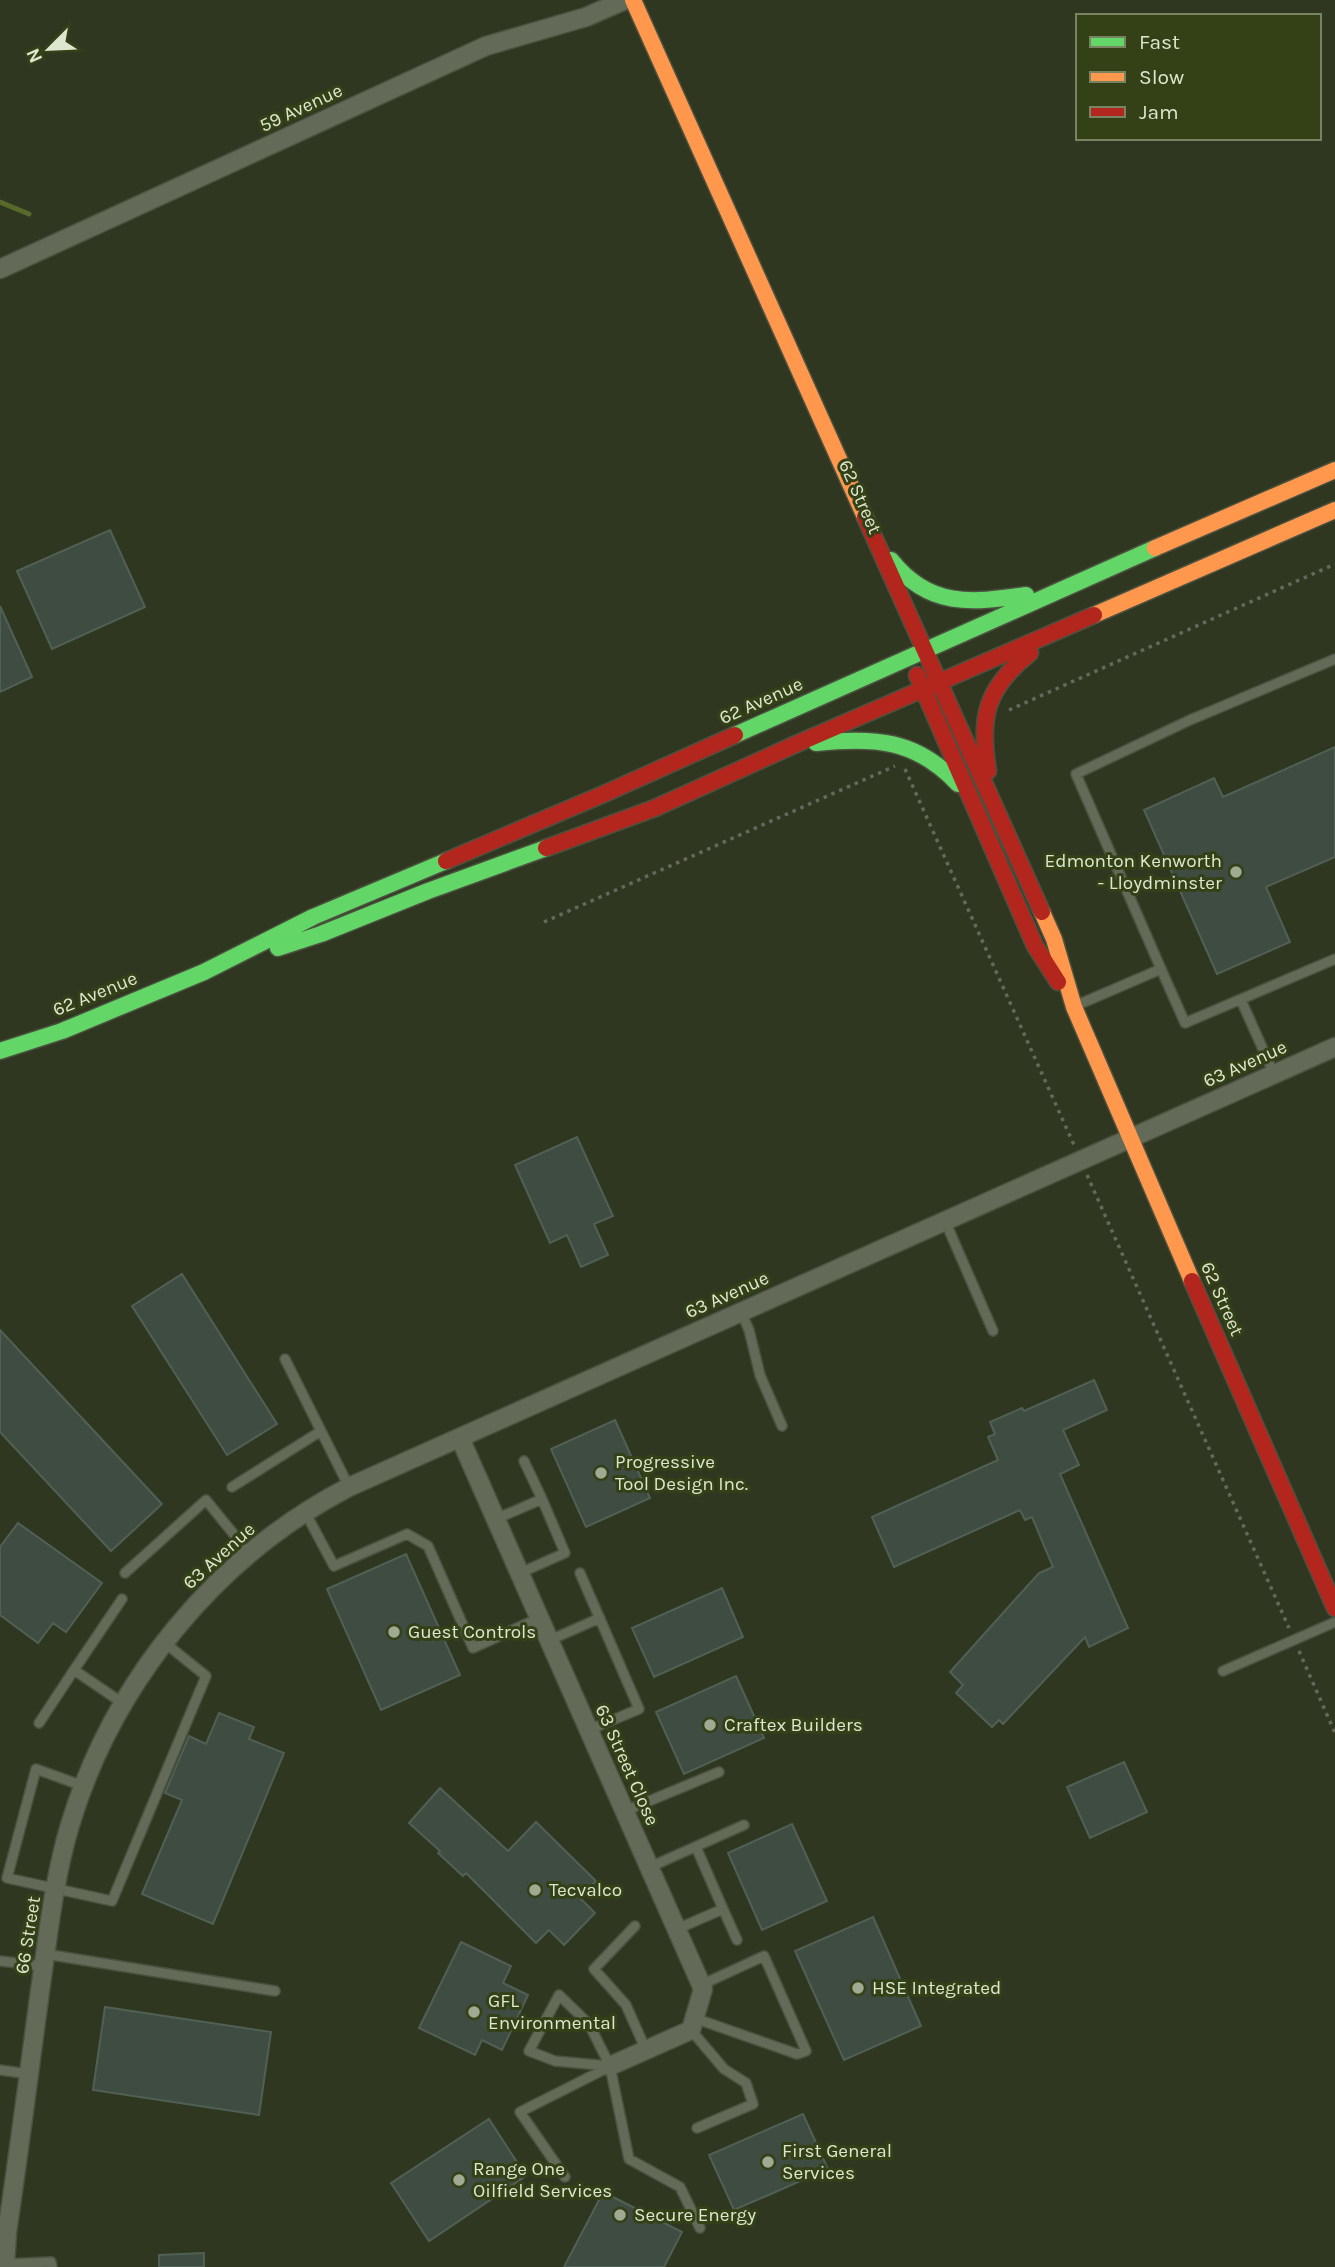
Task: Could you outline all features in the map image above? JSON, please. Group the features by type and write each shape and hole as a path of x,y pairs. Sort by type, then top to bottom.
{"main road":[{"path":"623,1 651,79"},
{"name":"62 Street","path":"623,1 940,683 1054,939 1074,1007 1129,1138 1335,1608"},
{"name":"62 Avenue","path":"0,1051 62,1031 204,972 313,917 606,793 906,651 924,649 1335,470"},
{"name":"62 Avenue","path":"204,972 321,934 428,891 620,823 1335,510"},
{"path":"863,516 898,571 916,586 949,598 979,601 1055,591"},
{"path":"999,816 984,749 986,708 999,682 1011,667 1065,629"},
{"name":"62 Street","path":"906,651 1035,946 1074,1007"},
{"path":"794,745 854,740 904,746 937,761 949,772 972,803"}],"street":[{"name":"59 Avenue","path":"0,269 486,46 586,17 623,1"},
{"name":"63 Avenue","path":"168,1639 204,1595 249,1553 305,1512 349,1488 1335,1047"},
{"name":"63 Street Close","path":"460,1438 701,1985"},
{"name":"66 Street","path":"5,2265 11,2178 69,1826 107,1732 140,1675 168,1639"},
{"path":"610,2066 693,2024 703,1989 701,1985"}],"lane":[{"path":"1335,659 1183,723 1076,774 1185,1023 1335,959"},
{"path":"1074,1007 1161,969"},
{"path":"1241,1000 1274,1074"},
{"path":"945,1221 993,1331"},
{"path":"741,1312 749,1331 760,1375 782,1426"},
{"path":"285,1359 349,1488"},
{"path":"232,1487 321,1431"},
{"path":"520,1573 565,1553 524,1461"},
{"path":"496,1520 542,1499"},
{"path":"125,1573 206,1500 249,1553"},
{"path":"305,1512 334,1566 407,1534 428,1546 473,1648 539,1618"},
{"path":"580,1573 639,1709 589,1730"},
{"path":"39,1723 122,1599"},
{"path":"550,1640 600,1618"},
{"path":"1223,1671 1335,1622"},
{"path":"83,1786 36,1769 7,1878 112,1901 206,1676 168,1639"},
{"path":"74,1670 124,1704"},
{"path":"625,1811 719,1772"},
{"path":"649,1867 744,1825"},
{"path":"696,1847 737,1940"},
{"path":"677,1929 723,1909"},
{"path":"635,1926 594,1969 626,2006 646,2050"},
{"path":"693,2024 797,2054 806,2051 764,1956 701,1985"},
{"path":"0,1961 45,1960 275,1991"},
{"path":"610,2066 555,2062 529,2051 559,1995 589,2024 610,2066 629,2159 680,2187 700,2228"},
{"path":"693,2024 724,2068 746,2083 753,2104 697,2128"},
{"path":"565,2177 520,2112 610,2066"},
{"path":"0,2070 29,2074"},
{"path":"5,2265 51,2262 52,2267"}],"path":[{"path":"1004,711 1335,564"},
{"path":"544,922 899,766 906,770 1072,1140"},
{"path":"1088,1177 1287,1624"},
{"path":"1300,1653 1335,1733"}],"building":[{"path":"110,530 145,607 52,649 17,571"},
{"path":"0,606 32,677 0,692"},
{"name":"Edmonton Kenworth - Lloydminster","path":"1335,747 1335,857 1266,887 1290,942 1217,974 1144,810 1214,778 1223,797"},
{"path":"577,1137 613,1216 594,1224 608,1255 581,1267 567,1235 550,1243 515,1165"},
{"path":"182,1274 277,1424 227,1455 132,1306"},
{"path":"0,1330 162,1504 111,1551 0,1432"},
{"path":"1094,1380 1107,1410 1063,1430 1079,1465 1060,1474 1128,1628 1089,1647 1085,1637 1003,1724 999,1720 992,1727 956,1693 963,1685 950,1672 1039,1573 1053,1567 1032,1517 1025,1520 1020,1510 894,1567 872,1517 998,1460 988,1437 995,1434 990,1422 1022,1408 1024,1411"},
{"name":"Progressive Tool Design Inc.","path":"615,1420 650,1498 586,1527 551,1449"},
{"path":"18,1523 102,1583 66,1632 53,1623 38,1643 0,1615 0,1547"},
{"name":"Guest Controls","path":"406,1554 460,1675 381,1710 327,1589"},
{"path":"722,1588 743,1637 654,1677 632,1628"},
{"name":"Craftex Builders","path":"736,1676 764,1738 684,1774 656,1712"},
{"path":"219,1713 254,1727 249,1739 284,1753 213,1924 142,1894 182,1800 165,1793 189,1736 206,1744"},
{"path":"1124,1762 1147,1812 1090,1838 1067,1787"},
{"name":"Tecvalco","path":"440,1788 508,1851 536,1822 596,1881 580,1898 595,1913 564,1945 549,1930 536,1943 466,1873 463,1876 409,1823"},
{"path":"792,1824 827,1901 762,1930 728,1853"},
{"name":"HSE Integrated","path":"873,1917 921,2026 844,2060 795,1951"},
{"name":"GFL Environmental","path":"461,1942 511,1966 503,1983 528,1995 502,2050 482,2040 475,2055 419,2028"},
{"path":"105,2007 271,2032 259,2115 93,2090"},
{"name":"First General Services","path":"803,2114 828,2169 734,2210 709,2155"},
{"name":"Range One Oilfield Services","path":"489,2119 526,2176 429,2241 391,2183"},
{"name":"Secure Energy","path":"609,2195 682,2232 664,2267 564,2267 600,2198"},
{"path":"204,2253 204,2267 159,2267 159,2255"}],"waterway":[{"path":"0,202 29,214"}],"traffic: fast":[{"path":"735,735 1155,548"},
{"path":"891,560 905,576 936,594 969,600 1026,595"},
{"path":"816,743 875,741 893,744 926,758 958,784"},
{"path":"278,948 546,848"},
{"path":"0,1051 62,1031 204,972 313,917 446,861"}],"traffic: slow":[{"path":"633,0 865,517"},
{"path":"1155,548 1335,470"},
{"path":"1094,615 1335,510"},
{"path":"1042,912 1054,939 1074,1007 1192,1281"}],"traffic: jam":[{"path":"865,517 1042,912"},
{"path":"546,848 655,808 1094,615"},
{"path":"988,771 985,735 989,705 1004,679 1030,653"},
{"path":"917,675 1035,946 1058,982"},
{"path":"446,861 735,735"},
{"path":"1192,1281 1335,1608"}],"place":[{"name":"Edmonton Kenworth - Lloydminster","path":"1236,872"},
{"name":"Progressive Tool Design Inc.","path":"601,1473"},
{"name":"Guest Controls","path":"394,1632"},
{"name":"Craftex Builders","path":"710,1725"},
{"name":"Tecvalco","path":"535,1890"},
{"name":"HSE Integrated","path":"858,1988"},
{"name":"GFL Environmental","path":"474,2012"},
{"name":"First General Services","path":"768,2162"},
{"name":"Range One Oilfield Services","path":"459,2180"},
{"name":"Secure Energy","path":"620,2215"}]}
